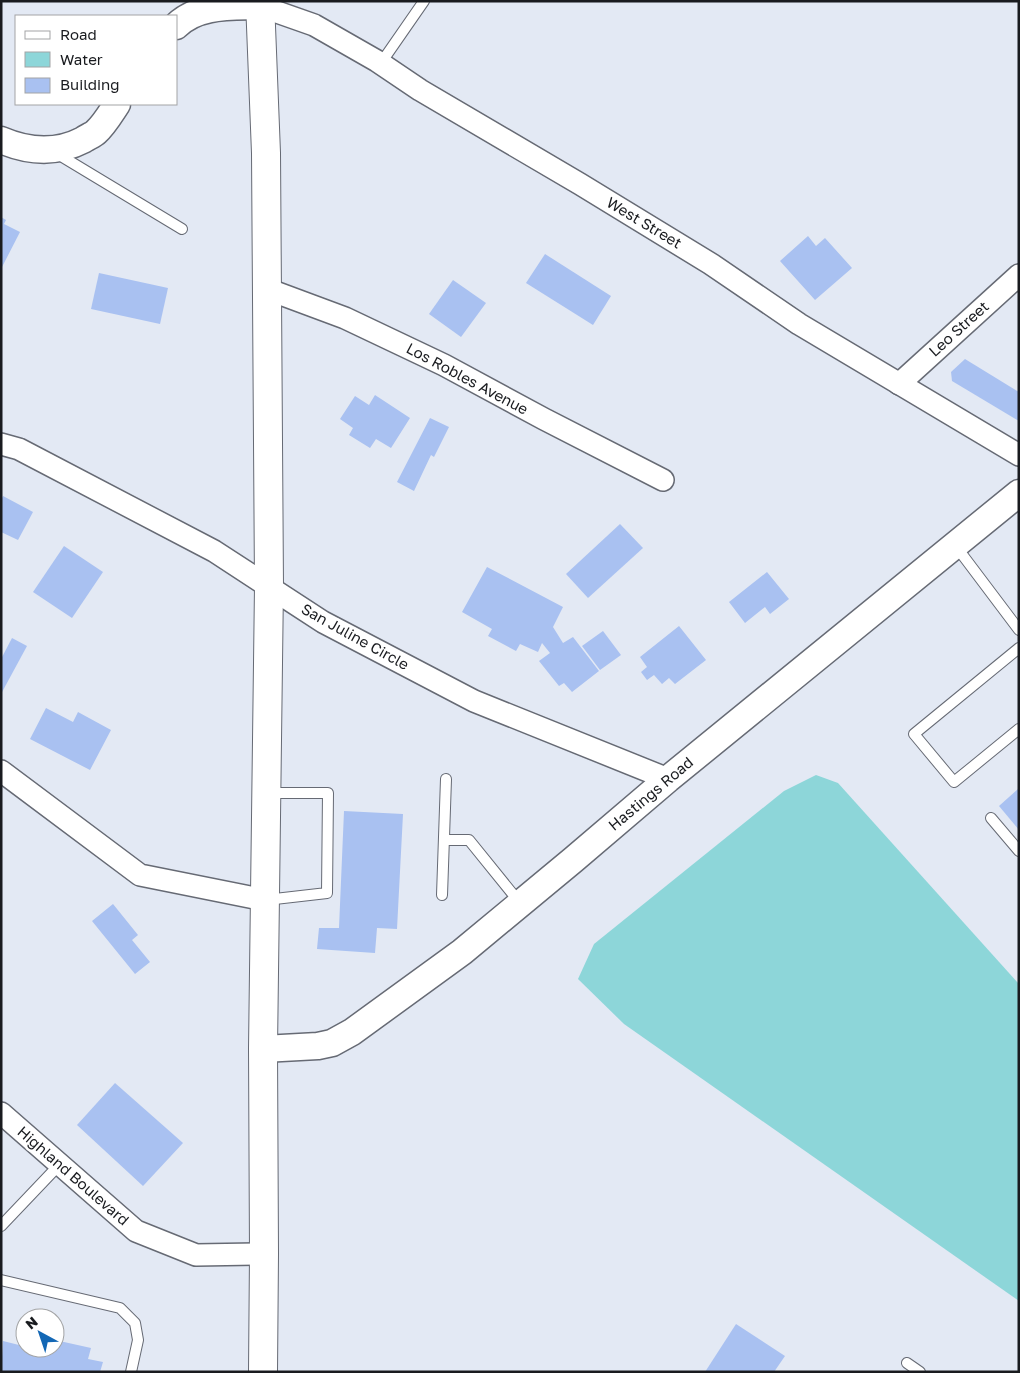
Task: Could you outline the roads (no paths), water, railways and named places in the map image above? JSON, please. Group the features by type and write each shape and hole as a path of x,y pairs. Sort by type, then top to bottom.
{"highway":[{"path":"260,4 266,153 269,586 263,1049 263,1372"}],"street":[{"name":"West Street","path":"260,4 314,25 380,63 420,90 711,264 799,324 1019,455"},
{"path":"178,25 197,12 216,7 260,4"},
{"path":"2,141 32,150 51,150 70,146 96,132 116,105"},
{"name":"Leo Street","path":"899,384 1019,275"},
{"name":"Los Robles Avenue","path":"267,288 345,318 435,361 663,480"},
{"name":"San Juline Circle","path":"1,444 19,449 214,551 323,622 474,701 668,778"},
{"name":"Hastings Road","path":"263,1049 318,1046 332,1043 352,1032 462,952 668,778 1019,493"},
{"path":"1,771 140,876 265,900"},
{"name":"Highland Boulevard","path":"1,1113 136,1231 196,1255 264,1254"}],"lane":[{"path":"380,63 424,1"},
{"path":"51,150 182,229"},
{"path":"955,545 1019,630"},
{"path":"1019,648 914,734 954,782 1019,729"},
{"path":"442,894 446,779"},
{"path":"265,900 327,893 328,793 266,793"},
{"path":"991,818 1019,851"},
{"path":"444,840 469,840 520,904"},
{"path":"1,1226 60,1164"},
{"path":"1,1280 120,1308 135,1323 138,1340 131,1372"},
{"path":"907,1363 920,1372"}],"water":[{"path":"816,775 838,783 1019,984 1019,1301 624,1024 578,979 594,944 784,791"}]}
